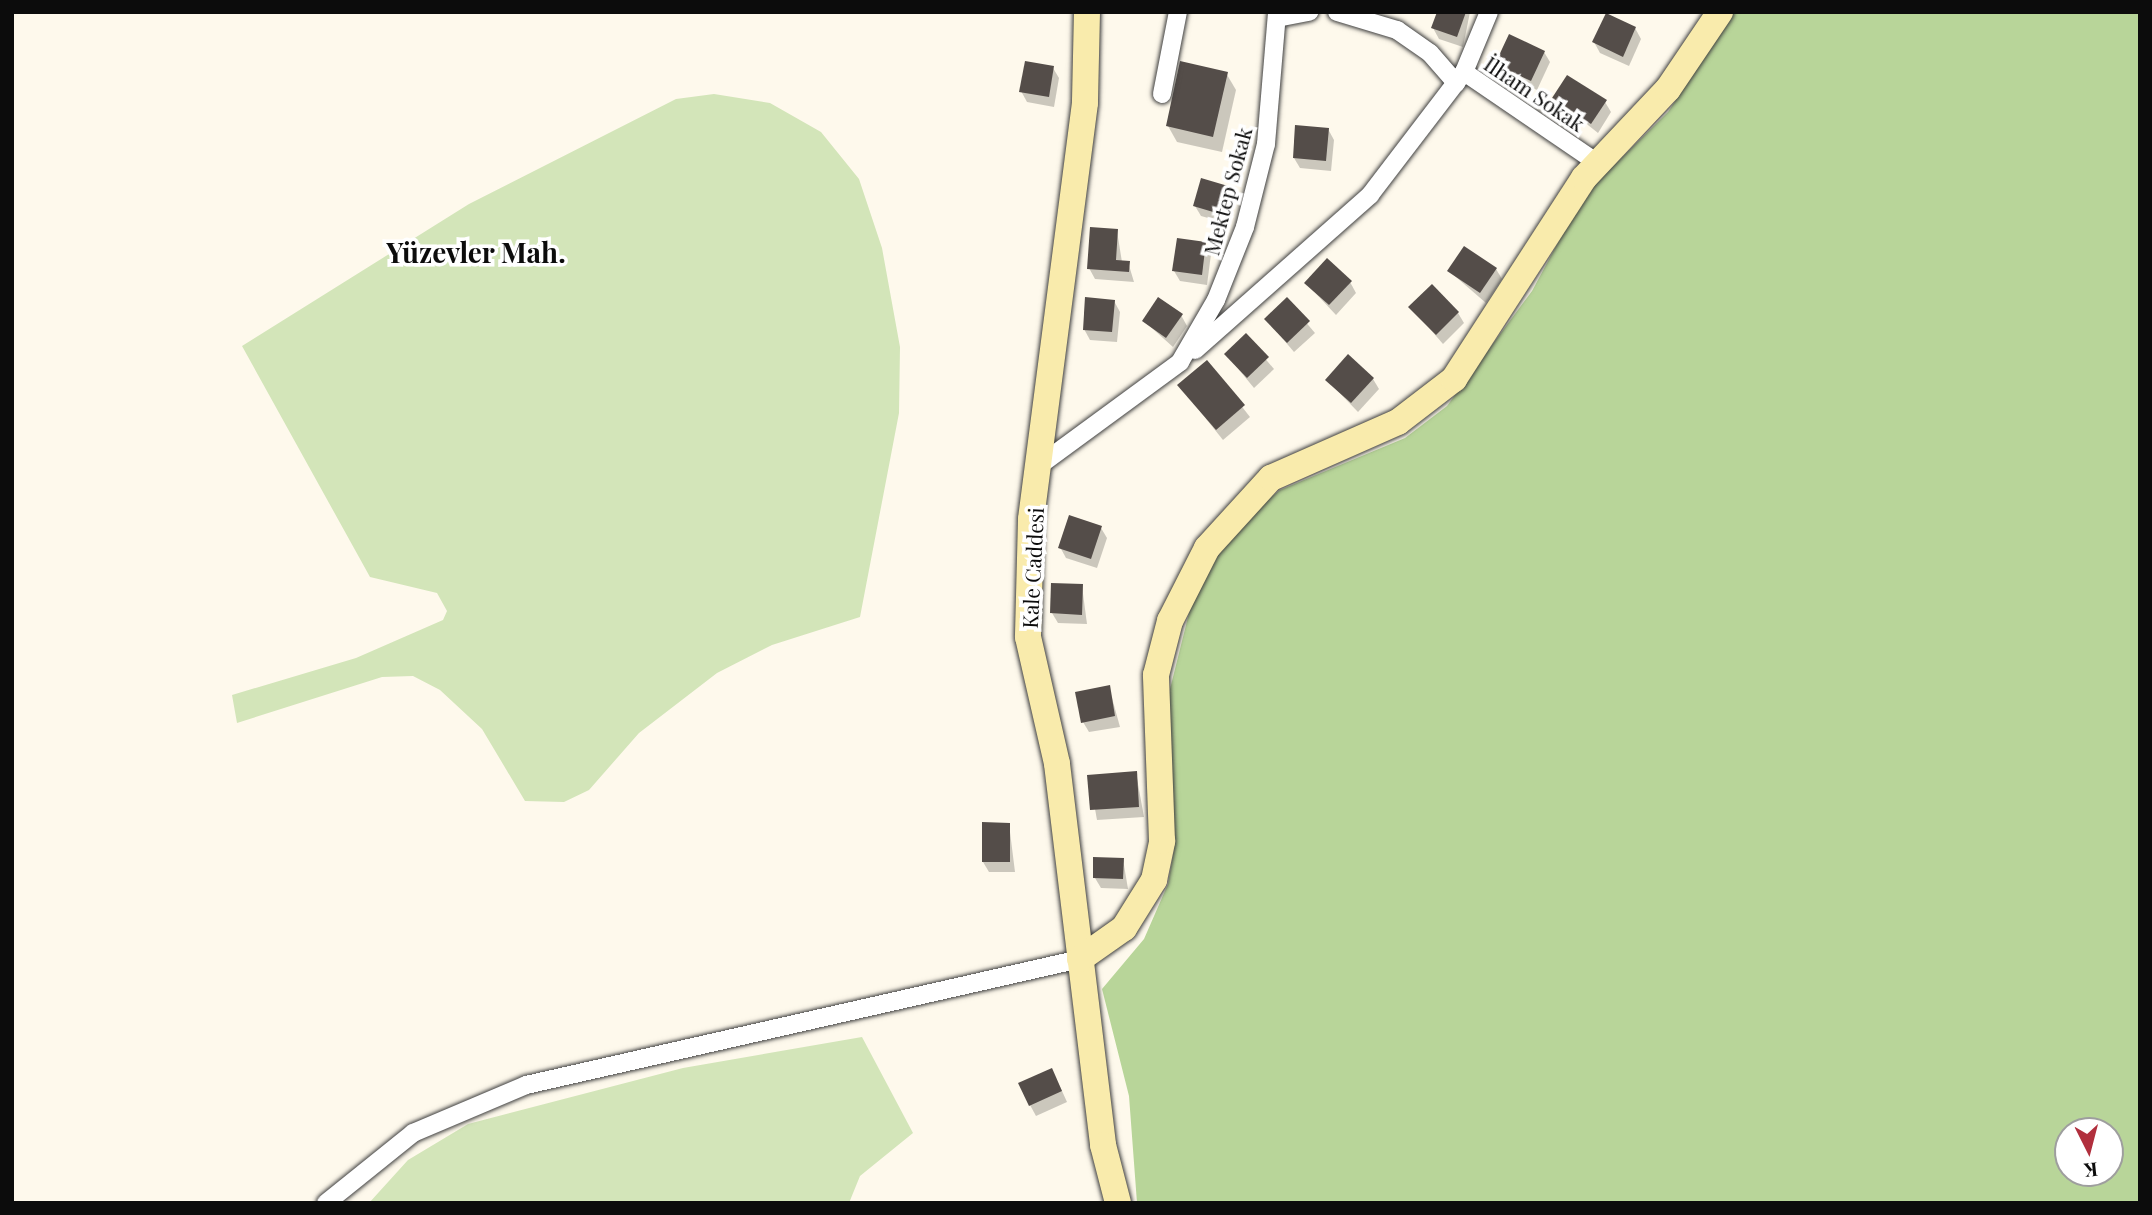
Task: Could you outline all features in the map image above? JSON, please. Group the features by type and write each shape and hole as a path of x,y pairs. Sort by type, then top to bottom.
{"street":[{"name":"Kale Caddesi","path":"1087,12 1085,103 1028,562 1028,637 1057,764 1108,1170 1118,1203"},
{"path":"1162,94 1178,12"},
{"path":"1277,15 1309,12"},
{"path":"1180,362 1370,195 1460,78 1405,35 1337,12"},
{"name":"İlham Sokak","path":"1489,12 1460,78 1600,164"},
{"path":"333,1199 413,1133 548,1078 1080,959 1125,928 1154,880 1162,841 1156,675 1170,621 1206,548 1271,478 1398,422 1438,394 1600,164 1668,89 1720,12"},
{"name":"Mektep Sokak","path":"1040,465 1180,362 1216,300 1248,216 1271,113 1277,15"},
{"path":"1107,1203 1108,1170"}],"green space":[{"path":"1734,12 2140,12 2140,1203 1137,1203 1129,1096 1102,989 1144,939 1168,884 1174,849 1167,701 1190,609 1215,559 1261,505 1280,490 1405,438 1447,406 1532,291 1583,196 1668,112"},
{"path":"714,94 770,103 821,132 859,179 882,248 900,347 899,413 860,617 772,645 717,673 639,733 589,790 564,802 525,801 482,729 440,690 413,676 382,677 237,723 232,695 356,658 443,620 447,611 437,593 370,577 242,346 469,204 676,99"},
{"path":"862,1037 913,1133 860,1176 849,1203 369,1203 408,1160 468,1124 683,1068"}],"building":[{"path":"1437,12 1466,12 1457,37 1431,28"},
{"path":"1606,13 1636,27 1623,57 1592,42"},
{"path":"1509,34 1545,51 1531,81 1495,64"},
{"path":"1025,61 1054,66 1049,97 1019,92"},
{"path":"1180,61 1228,72 1213,137 1166,126"},
{"path":"1567,75 1607,100 1591,124 1552,98"},
{"path":"1295,125 1329,128 1326,161 1293,158"},
{"path":"1201,178 1228,186 1220,214 1193,206"},
{"path":"1090,227 1118,229 1116,260 1130,261 1129,272 1087,269"},
{"path":"1177,238 1206,242 1202,275 1172,271"},
{"path":"1464,246 1497,268 1480,293 1447,271"},
{"path":"1327,258 1352,281 1329,305 1304,283"},
{"path":"1432,284 1459,312 1436,335 1408,307"},
{"path":"1085,297 1115,300 1112,332 1083,330"},
{"path":"1158,297 1183,314 1166,338 1142,321"},
{"path":"1287,297 1310,321 1287,343 1264,319"},
{"path":"1246,333 1269,357 1247,378 1224,354"},
{"path":"1348,354 1374,378 1351,403 1325,380"},
{"path":"1207,360 1245,405 1216,430 1177,385"},
{"path":"1069,515 1102,526 1091,559 1058,548"},
{"path":"1051,583 1083,584 1082,615 1050,613"},
{"path":"1110,685 1115,716 1081,723 1075,692"},
{"path":"1137,771 1139,807 1090,810 1087,775"},
{"path":"982,822 1010,823 1010,862 982,862"},
{"path":"1093,857 1124,858 1123,879 1093,878"},
{"path":"1052,1068 1062,1091 1029,1106 1018,1083"}],"district":[{"name":"Yüzevler Mah.","path":"476,252"}]}
